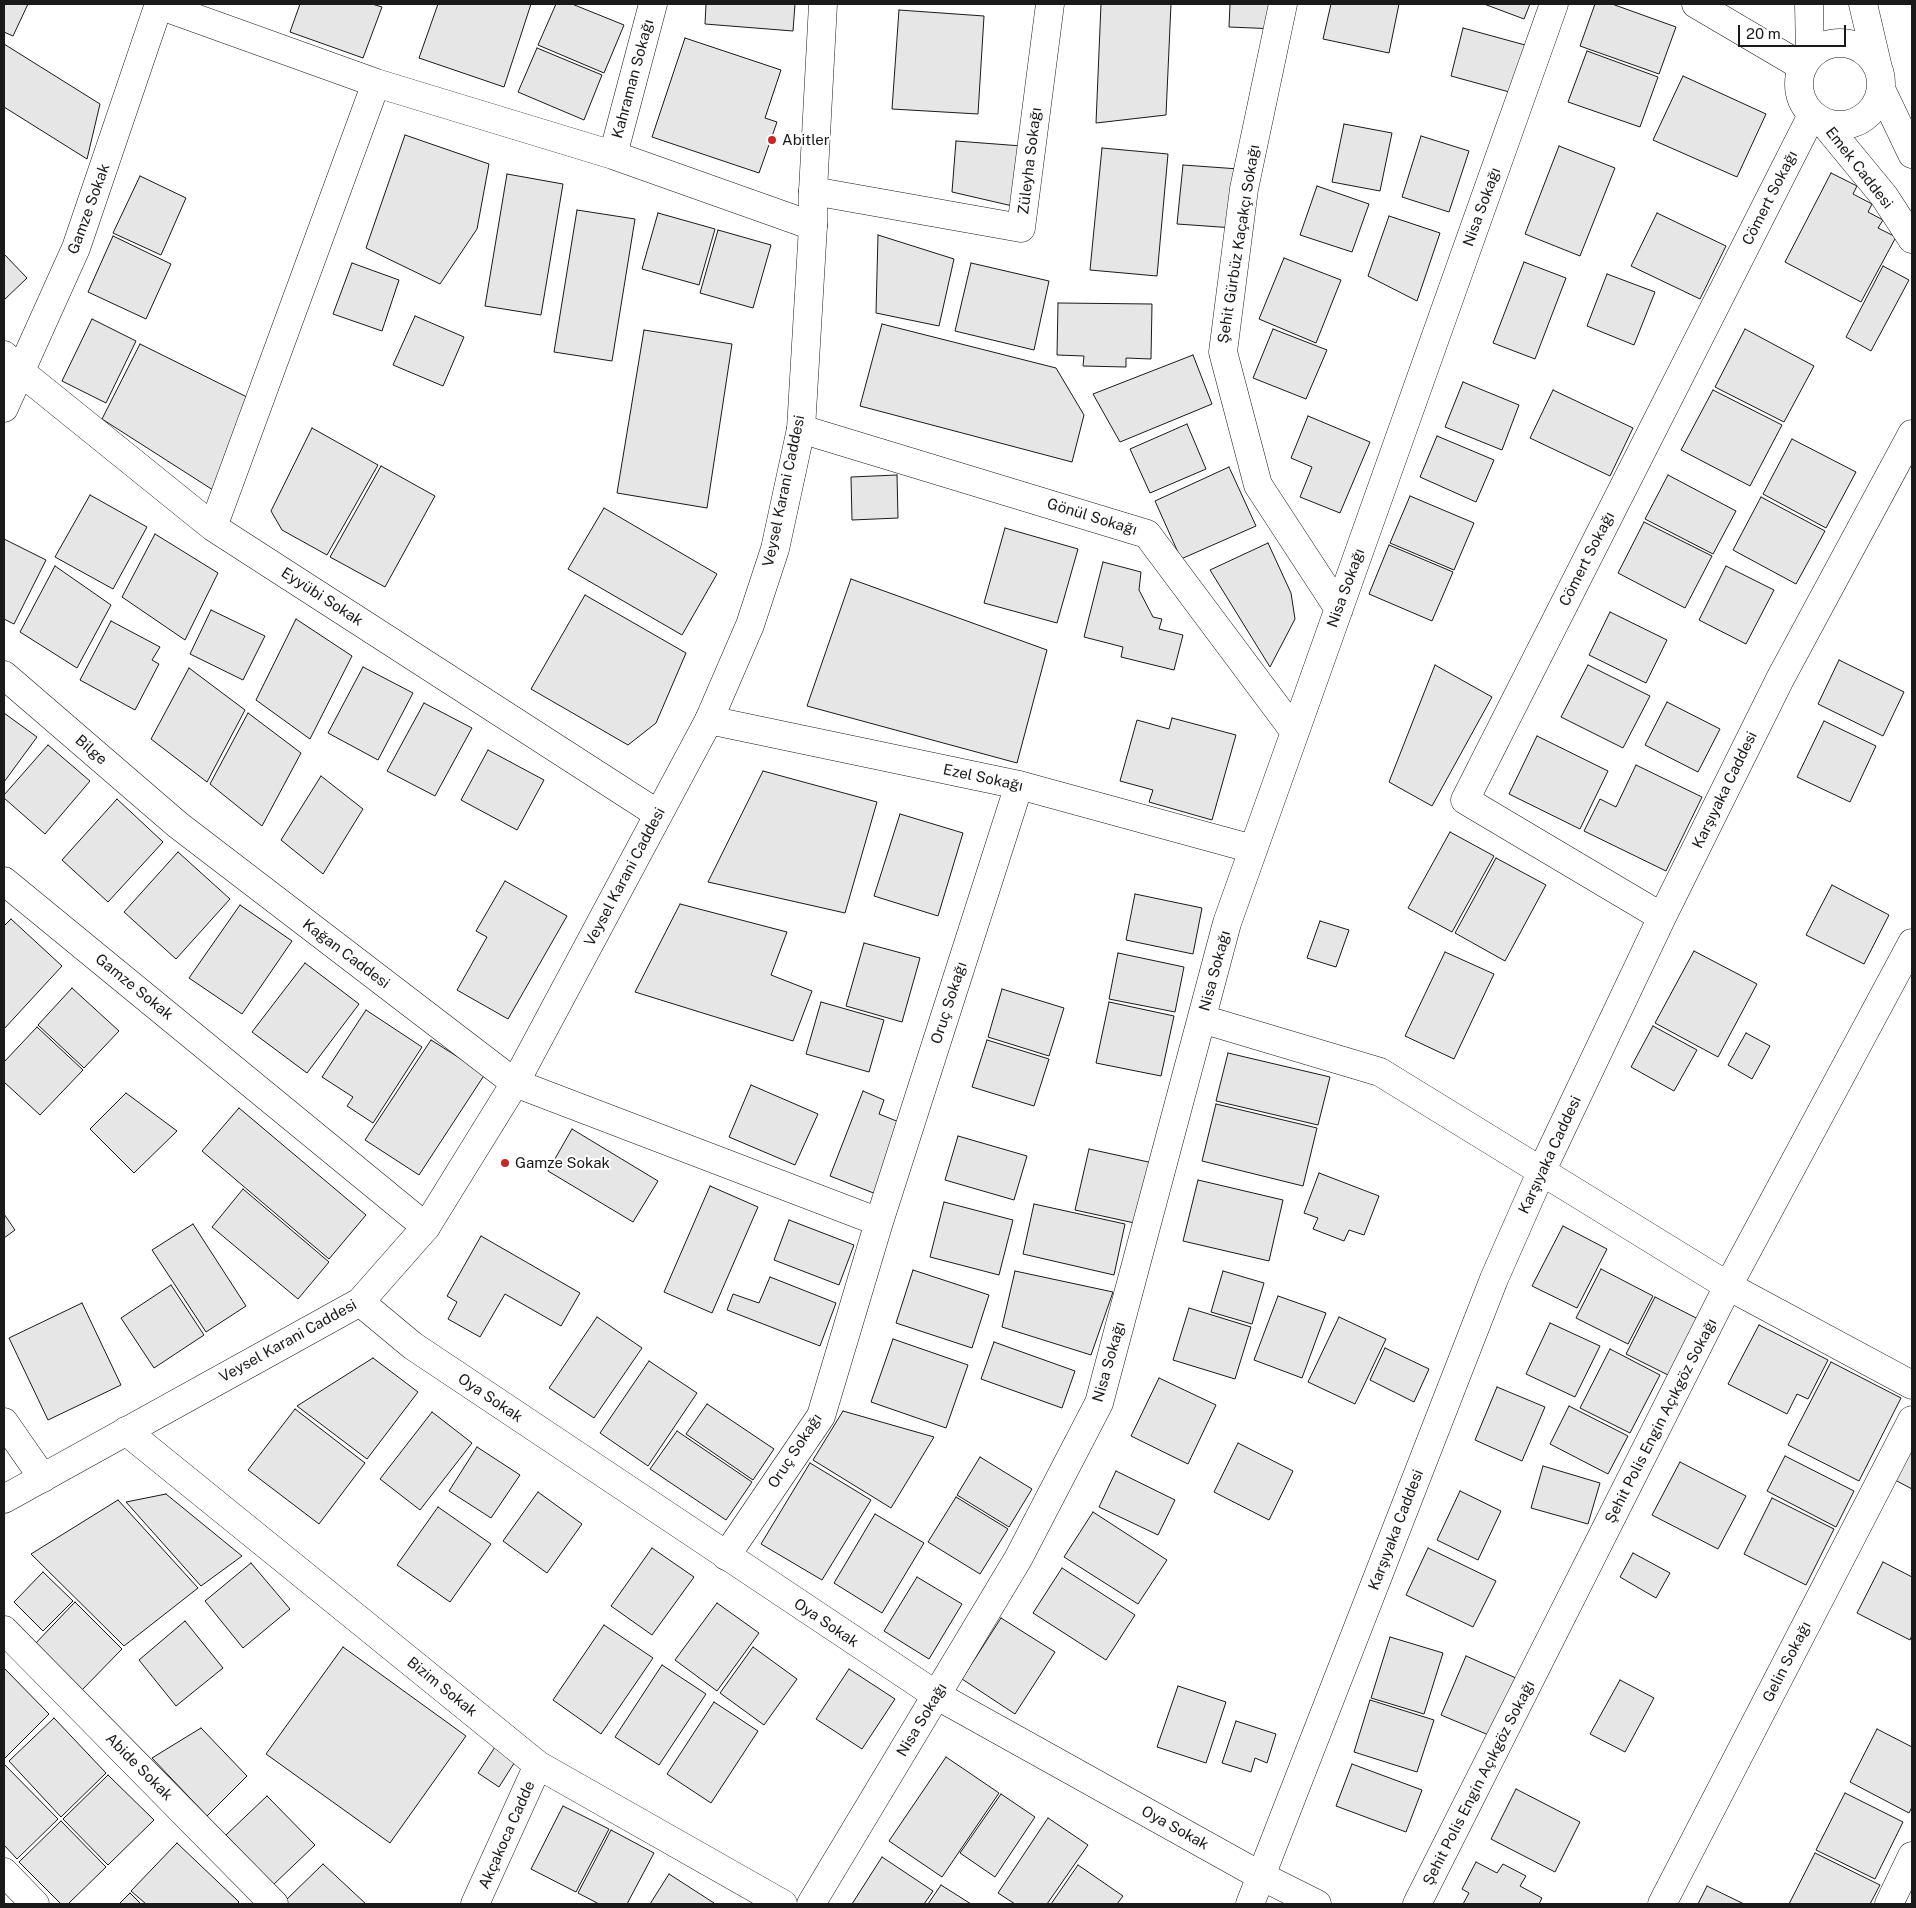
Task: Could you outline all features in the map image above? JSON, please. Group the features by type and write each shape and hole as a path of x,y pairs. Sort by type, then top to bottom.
{"street":[{"name":"Kahraman Sokağı","path":"613,155 653,4"},
{"name":"Veysel Karani Caddesi","path":"4,1499 360,1302 426,1227 515,1083 709,720 750,625 775,549 801,429 823,4"},
{"name":"Züleyha Sokağı","path":"812,191 1021,228 1050,4"},
{"name":"Şehit Gürbüz Kaçakçı Sokağı","path":"1283,4 1244,189 1223,352 1258,485 1339,609"},
{"name":"Nisa Sokağı","path":"811,1904 1018,1559 1099,1403 1228,923 1554,4"},
{"path":"1696,4 1806,62"},
{"path":"1809,4 1806,62 1799,79 1800,92 1804,104 1818,118 1836,125 1860,120 1870,112 1877,101 1881,82 1863,4"},
{"path":"159,5 376,82 613,155 813,226"},
{"name":"Gamze Sokak","path":"4,408 12,364 76,248 159,5"},
{"path":"1806,62 1820,48 1832,44 1845,43 1858,46 1868,54 1876,64 1881,82 1912,154"},
{"path":"213,526 376,82"},
{"name":"Emek Caddesi","path":"1818,118 1884,196 1912,239"},
{"name":"Cömert Sokağı","path":"1662,917 1465,800 1818,118"},
{"name":"Eyyübi Sokak","path":"12,364 213,526 658,814"},
{"name":"Gönül Sokağı","path":"801,429 1147,534 1295,732"},
{"name":"Karşıyaka Caddesi","path":"1250,1904 1494,1279 1542,1170 1662,917 1780,678 1912,434"},
{"name":"Bilge","path":"4,675 178,825"},
{"name":"Ezel Sokağı","path":"709,720 1019,785 1254,849"},
{"name":"Oruç Sokağı","path":"726,1556 821,1416 878,1222 1019,785"},
{"name":"Kağan Caddesi","path":"178,825 515,1083"},
{"name":"Gamze Sokak","path":"4,880 426,1227"},
{"name":"Şehit Polis Engin Açıkgöz Sokağı","path":"1417,1904 1728,1286 1912,943"},
{"path":"1202,1020 1380,1072 1728,1286 1912,1385"},
{"path":"515,1083 878,1222"},
{"name":"Oya Sokak","path":"360,1302 413,1346 936,1696 1261,1876 1317,1904"},
{"name":"Gelin Sokağı","path":"1662,1904 1912,1420"},
{"path":"4,1422 43,1478"},
{"name":"Bizim Sokak","path":"126,1431 538,1765 784,1904"},
{"name":"Abide Sokak","path":"4,1630 274,1904"},
{"name":"Akçakoca Cadde","path":"475,1904 538,1765"},
{"path":"1888,1904 1912,1856"},
{"path":"4,1872 35,1904"}],"building":[{"path":"4,4 28,4 13,36 4,32"},
{"path":"300,4 372,4 382,7 363,58 290,32"},
{"path":"438,4 531,4 504,87 419,58"},
{"path":"556,4 572,4 624,25 604,73 538,45"},
{"path":"706,4 795,4 793,31 705,24"},
{"path":"1101,4 1171,4 1166,115 1096,123"},
{"path":"1230,4 1278,4 1277,29 1229,27"},
{"path":"1331,4 1399,4 1389,53 1323,39"},
{"path":"1484,4 1530,4 1524,19"},
{"path":"1595,4 1612,4 1676,27 1659,74 1580,46"},
{"path":"899,10 984,16 978,114 892,109"},
{"path":"1463,28 1525,45 1513,93 1451,76"},
{"path":"685,38 781,70 765,118 777,122 759,173 652,137"},
{"path":"4,44 100,104 87,159 4,107"},
{"path":"537,48 602,75 584,120 518,92"},
{"path":"1587,51 1658,77 1640,127 1568,102"},
{"path":"1683,76 1766,114 1737,177 1653,140"},
{"path":"1344,124 1392,133 1380,191 1332,182"},
{"path":"405,135 489,164 477,229 440,284 366,248"},
{"path":"1421,136 1469,151 1449,212 1402,197"},
{"path":"956,141 1022,146 1017,207 952,192"},
{"path":"1559,146 1615,168 1580,256 1525,234"},
{"path":"1102,148 1168,154 1157,276 1090,270"},
{"path":"1183,165 1239,169 1234,228 1177,224"},
{"path":"1831,173 1857,186 1853,194 1872,204 1868,212 1883,220 1878,228 1896,237 1861,302 1785,262"},
{"path":"507,174 563,184 541,315 485,306"},
{"path":"140,176 186,198 161,255 113,233"},
{"path":"1317,186 1369,204 1352,252 1300,235"},
{"path":"577,210 635,219 612,361 554,352"},
{"path":"658,213 715,229 699,285 642,269"},
{"path":"1657,213 1726,246 1700,299 1631,266"},
{"path":"1389,216 1440,233 1417,301 1368,276"},
{"path":"718,230 771,245 753,308 700,293"},
{"path":"878,235 954,259 939,326 876,313"},
{"path":"113,236 171,264 146,319 88,292"},
{"path":"4,254 27,278 4,300"},
{"path":"1284,258 1341,280 1316,343 1259,319"},
{"path":"1524,262 1566,278 1535,359 1493,343"},
{"path":"352,263 399,280 382,331 333,314"},
{"path":"971,263 1049,281 1034,350 955,331"},
{"path":"1883,266 1909,280 1871,351 1846,337"},
{"path":"1607,274 1655,292 1634,345 1587,326"},
{"path":"1058,303 1152,304 1151,359 1126,358 1126,367 1083,366 1084,356 1057,355"},
{"path":"415,316 464,337 443,386 393,365"},
{"path":"92,319 136,341 106,403 62,381"},
{"path":"882,324 1056,368 1084,415 1072,462 860,406"},
{"path":"1273,329 1327,350 1306,399 1253,378"},
{"path":"1745,329 1814,366 1784,422 1715,387"},
{"path":"644,330 732,344 707,508 617,493"},
{"path":"140,344 251,399 213,490 102,419"},
{"path":"1193,355 1212,404 1120,442 1093,394"},
{"path":"1463,382 1519,405 1502,450 1445,427"},
{"path":"1553,390 1633,428 1610,476 1530,438"},
{"path":"1713,390 1782,425 1750,486 1681,450"},
{"path":"1308,416 1370,442 1340,513 1300,497 1312,467 1291,458"},
{"path":"1187,424 1206,469 1150,493 1130,449"},
{"path":"312,428 378,465 327,555 282,530 271,511"},
{"path":"1437,436 1494,460 1476,502 1420,477"},
{"path":"1792,439 1856,472 1826,528 1763,494"},
{"path":"381,466 435,496 385,587 330,557"},
{"path":"1229,467 1256,526 1181,559 1155,501"},
{"path":"897,475 898,518 852,520 851,477"},
{"path":"1668,475 1736,511 1713,554 1645,519"},
{"path":"90,495 147,527 113,589 55,557"},
{"path":"1410,496 1474,523 1454,570 1390,543"},
{"path":"1761,497 1825,531 1796,584 1733,550"},
{"path":"604,508 717,574 682,635 568,569"},
{"path":"1644,522 1712,556 1685,608 1618,573"},
{"path":"1005,528 1078,549 1057,623 984,603"},
{"path":"155,534 218,573 185,640 122,597"},
{"path":"4,539 46,560 14,624 4,619"},
{"path":"1268,543 1291,593 1295,619 1270,667 1210,570"},
{"path":"1389,545 1453,572 1432,621 1369,594"},
{"path":"1103,562 1141,572 1139,590 1153,617 1162,619 1159,629 1183,635 1174,670 1121,657 1123,647 1084,637"},
{"path":"55,566 111,605 77,668 20,632"},
{"path":"1726,566 1774,590 1746,644 1699,620"},
{"path":"851,579 1047,650 1017,763 807,706"},
{"path":"585,595 686,653 656,723 628,745 531,689"},
{"path":"211,610 265,636 243,680 190,654"},
{"path":"1610,612 1667,640 1646,683 1589,655"},
{"path":"296,619 352,656 310,739 256,700"},
{"path":"111,621 160,647 152,660 159,664 135,710 80,680"},
{"path":"1839,660 1904,692 1883,736 1818,704"},
{"path":"1435,665 1492,697 1432,806 1389,782"},
{"path":"1588,665 1650,696 1623,748 1561,717"},
{"path":"363,667 413,693 378,760 328,733"},
{"path":"189,668 245,710 207,782 151,739"},
{"path":"1667,702 1720,729 1698,772 1645,745"},
{"path":"424,703 472,728 435,796 387,771"},
{"path":"4,713 37,737 4,782"},
{"path":"248,713 301,753 262,826 210,784"},
{"path":"1172,718 1236,735 1212,820 1149,802 1153,790 1120,781 1137,720 1169,729"},
{"path":"1824,721 1876,746 1850,802 1797,777"},
{"path":"1537,736 1608,771 1580,829 1509,794"},
{"path":"48,745 90,781 45,834 4,798 4,795"},
{"path":"488,750 544,780 517,830 461,800"},
{"path":"1636,765 1702,797 1666,871 1584,831 1600,799 1616,807"},
{"path":"763,771 877,802 845,913 708,882"},
{"path":"321,776 363,809 323,874 281,840"},
{"path":"117,799 163,842 108,902 62,860"},
{"path":"900,814 963,833 938,916 874,896"},
{"path":"1450,832 1494,856 1452,932 1408,908"},
{"path":"178,852 230,899 176,959 124,912"},
{"path":"1496,858 1546,885 1505,961 1455,933"},
{"path":"505,881 567,916 508,1019 457,990 487,937 476,931"},
{"path":"1832,885 1889,915 1864,964 1806,935"},
{"path":"1135,894 1202,908 1193,954 1126,940"},
{"path":"680,904 787,932 771,975 812,991 793,1041 635,992"},
{"path":"240,905 292,941 242,1014 189,978"},
{"path":"11,919 62,966 4,1029 4,926"},
{"path":"1320,921 1349,930 1336,967 1307,958"},
{"path":"864,943 920,958 902,1022 846,1006"},
{"path":"1694,951 1757,984 1718,1057 1655,1023"},
{"path":"1445,952 1494,974 1454,1059 1405,1036"},
{"path":"1118,953 1184,967 1175,1012 1109,999"},
{"path":"305,963 359,1004 307,1073 252,1032"},
{"path":"72,988 119,1031 84,1068 38,1025"},
{"path":"1002,989 1064,1008 1049,1056 988,1037"},
{"path":"821,1002 884,1020 869,1072 806,1054"},
{"path":"1109,1002 1174,1016 1161,1076 1096,1063"},
{"path":"366,1010 422,1047 373,1123 347,1106 353,1097 322,1077"},
{"path":"1653,1026 1697,1050 1674,1091 1631,1067"},
{"path":"37,1027 83,1070 40,1115 4,1082 4,1062"},
{"path":"1746,1033 1770,1046 1752,1079 1728,1065"},
{"path":"431,1040 485,1074 419,1175 365,1140"},
{"path":"987,1040 1049,1059 1034,1106 972,1087"},
{"path":"1228,1053 1330,1077 1318,1125 1216,1101"},
{"path":"751,1085 818,1114 795,1165 729,1137"},
{"path":"863,1091 884,1100 879,1114 904,1124 876,1194 830,1176"},
{"path":"126,1093 177,1131 134,1173 90,1129"},
{"path":"1216,1104 1317,1128 1303,1186 1202,1161"},
{"path":"239,1108 366,1215 329,1259 202,1151"},
{"path":"572,1129 658,1181 633,1222 548,1171"},
{"path":"958,1136 1027,1156 1014,1200 945,1180"},
{"path":"1089,1149 1153,1163 1139,1224 1075,1210"},
{"path":"1319,1173 1379,1196 1364,1235 1349,1230 1344,1241 1313,1229 1318,1218 1304,1213"},
{"path":"1198,1180 1283,1200 1269,1261 1183,1241"},
{"path":"710,1186 758,1207 712,1313 664,1292"},
{"path":"243,1189 329,1262 298,1299 212,1227"},
{"path":"944,1202 1013,1220 999,1275 930,1257"},
{"path":"1034,1204 1125,1224 1114,1275 1023,1254"},
{"path":"4,1214 15,1230 4,1238"},
{"path":"789,1220 854,1245 839,1285 774,1260"},
{"path":"193,1224 246,1306 206,1332 152,1250"},
{"path":"1563,1226 1607,1249 1577,1308 1532,1286"},
{"path":"481,1236 580,1293 561,1326 505,1294 480,1337 448,1319 457,1302 447,1296"},
{"path":"1601,1269 1653,1296 1628,1344 1576,1318"},
{"path":"913,1270 989,1295 972,1348 896,1323"},
{"path":"1015,1271 1113,1292 1091,1355 1002,1327"},
{"path":"1223,1271 1264,1283 1252,1324 1211,1312"},
{"path":"770,1277 836,1303 820,1346 727,1310 733,1294 759,1303"},
{"path":"171,1285 204,1335 154,1368 121,1318"},
{"path":"1278,1296 1326,1313 1302,1378 1254,1360"},
{"path":"1655,1297 1702,1321 1674,1378 1626,1354"},
{"path":"82,1303 121,1385 48,1420 9,1338"},
{"path":"1189,1308 1251,1327 1235,1379 1173,1360"},
{"path":"597,1317 642,1348 594,1418 549,1388"},
{"path":"1339,1317 1386,1339 1355,1404 1308,1382"},
{"path":"1550,1323 1600,1346 1575,1397 1526,1374"},
{"path":"1759,1325 1828,1360 1808,1399 1797,1394 1787,1414 1728,1384"},
{"path":"893,1339 968,1365 946,1428 871,1402"},
{"path":"994,1342 1075,1371 1062,1408 981,1379"},
{"path":"1385,1348 1429,1369 1414,1402 1370,1380"},
{"path":"1610,1349 1660,1375 1630,1433 1580,1408"},
{"path":"373,1358 418,1392 367,1459 297,1406"},
{"path":"649,1361 697,1393 648,1466 600,1433"},
{"path":"1831,1362 1901,1398 1859,1481 1788,1445"},
{"path":"1159,1378 1216,1405 1188,1464 1131,1436"},
{"path":"1497,1387 1545,1407 1522,1461 1475,1440"},
{"path":"707,1404 774,1449 753,1480 686,1434"},
{"path":"1569,1406 1628,1436 1608,1474 1550,1444"},
{"path":"295,1409 365,1463 319,1524 248,1470"},
{"path":"843,1411 934,1437 891,1508 813,1460"},
{"path":"432,1412 472,1443 420,1510 380,1479"},
{"path":"677,1431 752,1482 726,1520 650,1469"},
{"path":"1238,1443 1293,1471 1269,1520 1214,1492"},
{"path":"477,1447 520,1475 491,1518 449,1491"},
{"path":"1912,1447 1912,1489 1895,1480"},
{"path":"1785,1456 1854,1491 1836,1527 1767,1491"},
{"path":"980,1457 1032,1489 1009,1527 957,1495"},
{"path":"1680,1462 1746,1496 1718,1549 1652,1515"},
{"path":"810,1463 871,1500 822,1580 761,1544"},
{"path":"1543,1466 1600,1483 1588,1524 1531,1508"},
{"path":"1116,1471 1175,1500 1158,1535 1099,1507"},
{"path":"1460,1491 1501,1511 1478,1560 1437,1540"},
{"path":"538,1492 582,1524 547,1573 503,1541"},
{"path":"166,1494 242,1556 201,1586 126,1502"},
{"path":"956,1497 1008,1529 980,1574 928,1542"},
{"path":"1772,1498 1834,1529 1806,1585 1744,1554"},
{"path":"118,1500 198,1588 124,1646 31,1554"},
{"path":"438,1507 491,1544 450,1602 397,1565"},
{"path":"1093,1512 1167,1560 1138,1604 1064,1557"},
{"path":"875,1514 924,1543 882,1613 834,1583"},
{"path":"652,1548 694,1577 652,1635 611,1606"},
{"path":"1428,1548 1496,1581 1473,1627 1406,1595"},
{"path":"1633,1553 1670,1573 1656,1598 1620,1577"},
{"path":"1883,1562 1912,1577 1912,1635 1910,1640 1857,1613"},
{"path":"251,1563 290,1609 243,1648 205,1601"},
{"path":"1062,1568 1135,1615 1106,1660 1033,1613"},
{"path":"43,1572 73,1601 43,1631 14,1602"},
{"path":"917,1577 962,1604 929,1659 884,1631"},
{"path":"75,1602 122,1649 81,1691 34,1645"},
{"path":"717,1603 759,1633 717,1691 675,1660"},
{"path":"1001,1618 1055,1652 1015,1714 962,1679"},
{"path":"185,1621 223,1668 176,1706 139,1660"},
{"path":"604,1625 653,1658 601,1734 553,1700"},
{"path":"1390,1637 1443,1653 1424,1714 1371,1698"},
{"path":"343,1647 466,1736 390,1843 266,1754"},
{"path":"753,1647 797,1679 764,1725 720,1693"},
{"path":"1466,1656 1516,1678 1491,1736 1441,1715"},
{"path":"662,1665 706,1694 659,1765 615,1737"},
{"path":"4,1668 49,1714 4,1759"},
{"path":"849,1669 895,1699 862,1749 816,1719"},
{"path":"1620,1680 1654,1698 1625,1752 1590,1734"},
{"path":"1178,1686 1226,1702 1206,1763 1157,1747"},
{"path":"1370,1700 1434,1720 1417,1772 1354,1752"},
{"path":"714,1702 758,1731 711,1803 667,1774"},
{"path":"54,1718 106,1773 61,1817 9,1761"},
{"path":"1236,1721 1276,1734 1267,1763 1255,1758 1251,1772 1222,1763"},
{"path":"201,1728 247,1776 207,1816 152,1758"},
{"path":"1877,1729 1912,1747 1912,1807 1909,1813 1850,1782"},
{"path":"497,1744 518,1757 499,1787 478,1773"},
{"path":"946,1757 999,1793 942,1877 889,1841"},
{"path":"4,1764 58,1819 17,1859 4,1845"},
{"path":"1352,1764 1422,1790 1406,1832 1336,1806"},
{"path":"108,1775 154,1820 108,1865 63,1819"},
{"path":"1516,1789 1580,1822 1555,1872 1491,1839"},
{"path":"1845,1793 1903,1822 1875,1879 1816,1850"},
{"path":"1001,1794 1035,1817 995,1877 960,1853"},
{"path":"267,1796 315,1845 273,1885 226,1835"},
{"path":"563,1806 609,1829 576,1892 531,1869"},
{"path":"1048,1818 1088,1845 1047,1904 1015,1904 998,1893"},
{"path":"61,1821 106,1867 68,1904 61,1904 19,1862"},
{"path":"611,1830 654,1853 627,1904 599,1904 578,1893"},
{"path":"177,1843 239,1902 237,1904 146,1904 131,1891"},
{"path":"1815,1853 1880,1885 1870,1904 1789,1904"},
{"path":"882,1857 933,1891 924,1904 852,1904"},
{"path":"1476,1862 1497,1873 1503,1864 1526,1876 1520,1886 1542,1898 1539,1904 1463,1904 1469,1893 1462,1889"},
{"path":"323,1864 366,1904 289,1904 285,1901"},
{"path":"1078,1865 1123,1896 1117,1904 1051,1904"},
{"path":"669,1874 714,1903 650,1904"},
{"path":"941,1885 971,1904 928,1904"},
{"path":"1707,1886 1744,1904 1698,1904"},
{"path":"130,1893 141,1904 119,1904"}],"place":[{"name":"Abitler","path":"772,140"},
{"name":"Gamze Sokak","path":"505,1163"}]}
